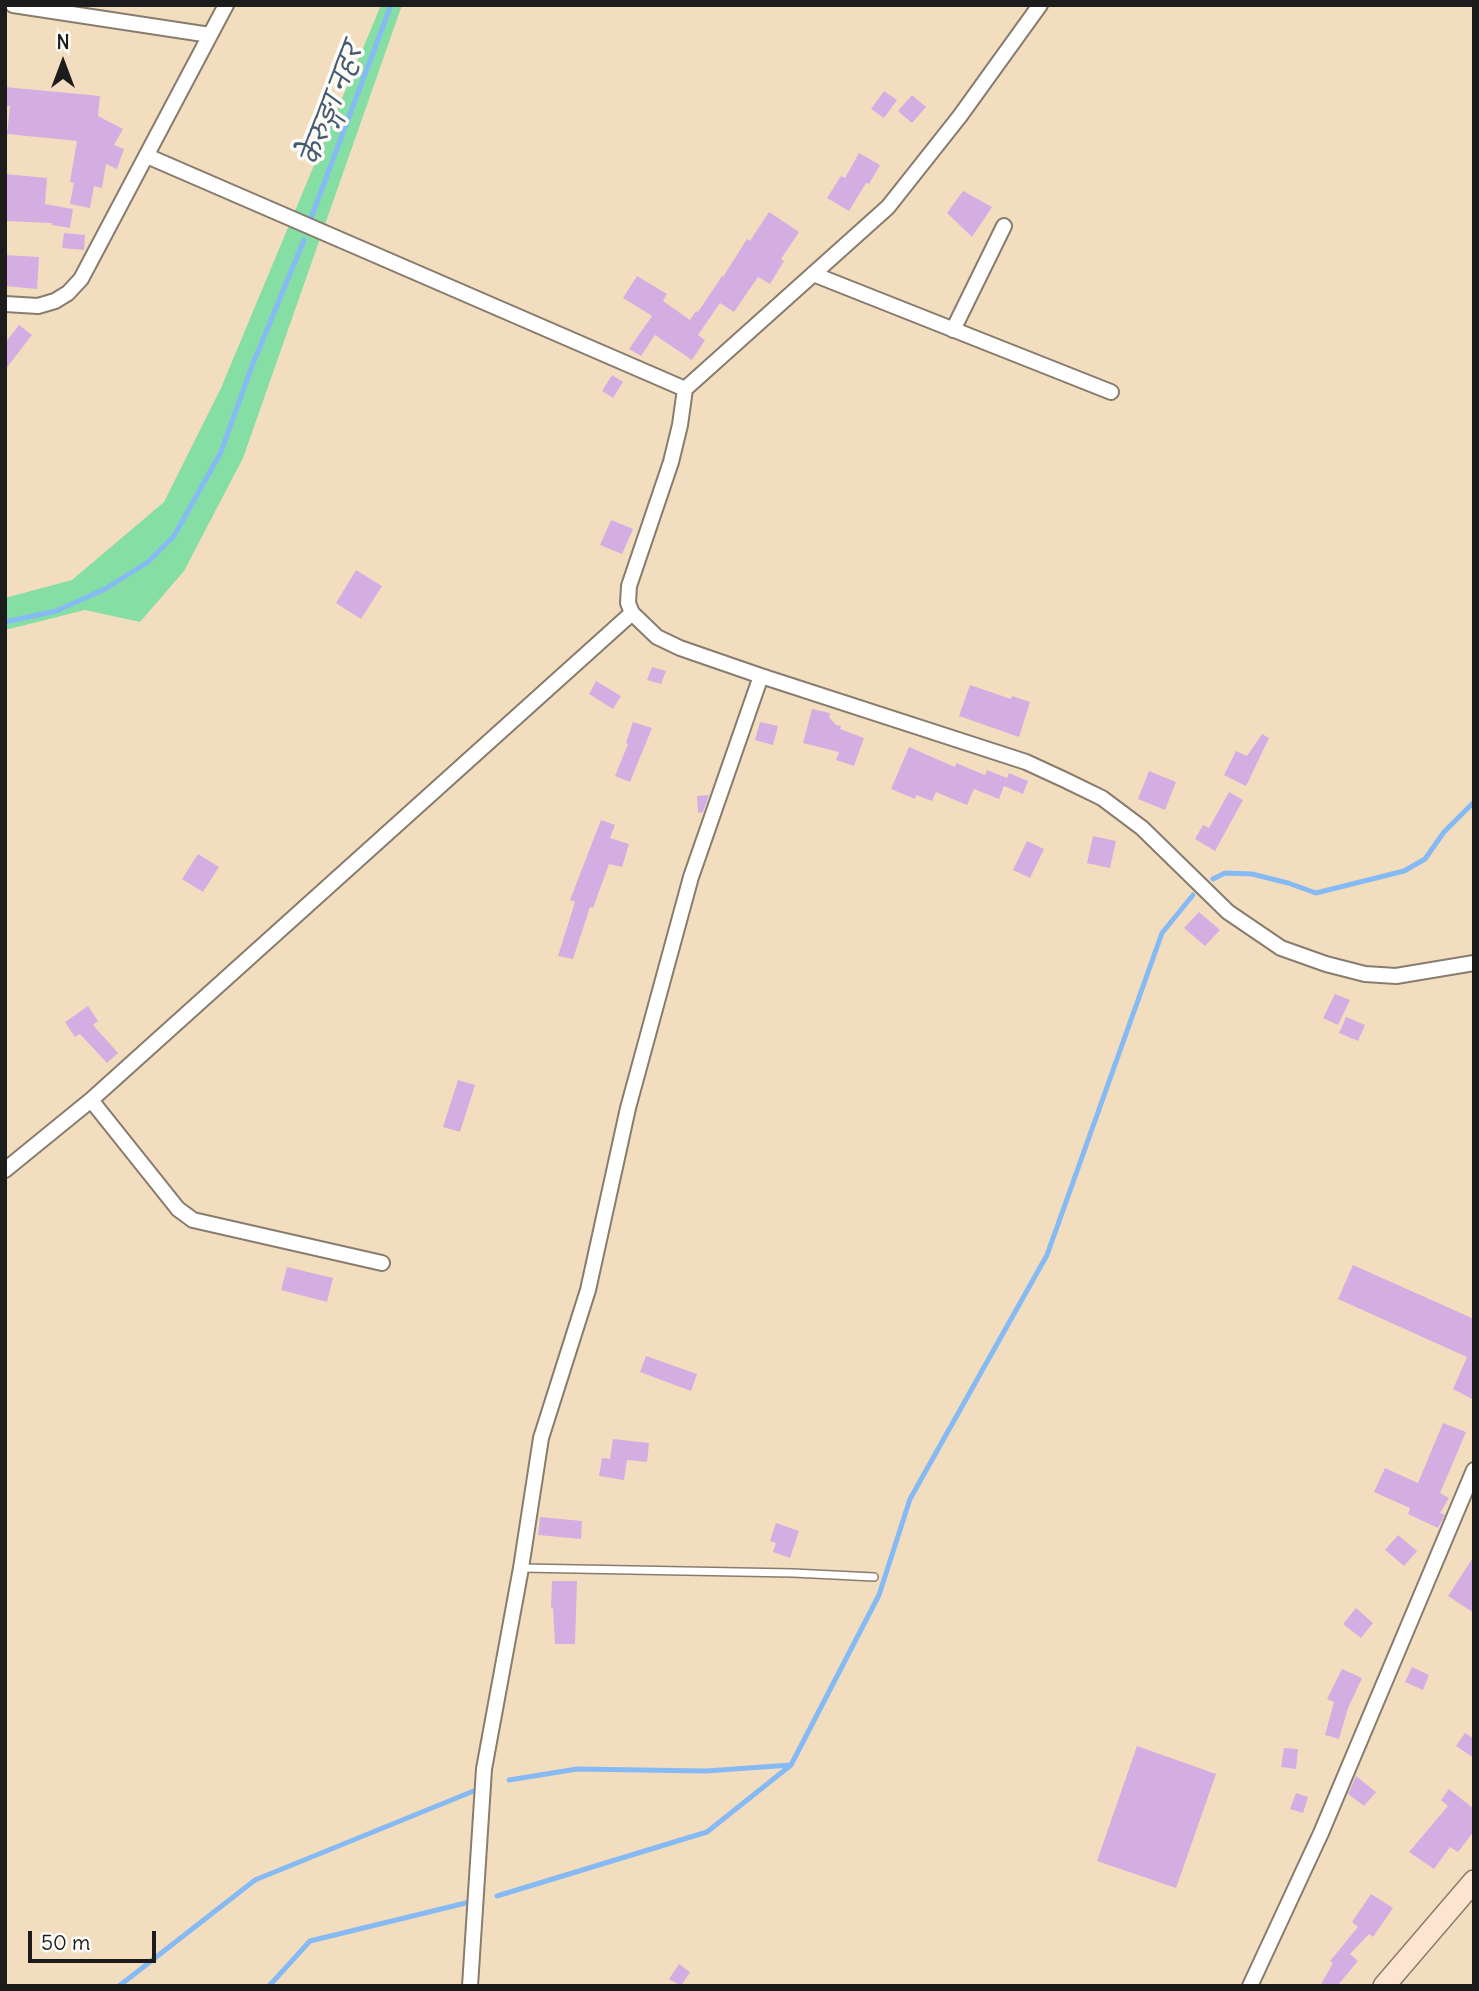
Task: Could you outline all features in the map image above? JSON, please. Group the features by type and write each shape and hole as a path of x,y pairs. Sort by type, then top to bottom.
{"main road":[{"path":"1384,1986 1474,1881"}],"street":[{"path":"13,5 210,35"},
{"path":"5,304 38,306 55,302 68,293 91,263 226,5"},
{"path":"1040,5 960,116 888,207 684,389 680,425 671,462 629,586 628,603 632,613 657,637 680,648 1026,762 1102,798 1142,828 1228,912 1281,948 1365,974 1396,976 1474,964"},
{"path":"147,156 684,389"},
{"path":"953,330 1004,226"},
{"path":"813,274 1111,392"},
{"path":"5,1170 91,1100 632,613"},
{"path":"470,1986 484,1769 521,1568 541,1438 588,1290 628,1108 691,877 761,676"},
{"path":"91,1100 178,1209 193,1220 382,1263"},
{"path":"1250,1986 1321,1833 1474,1470"}],"lane":[{"path":"521,1568 874,1577"}],"green space":[{"path":"381,5 402,5 243,458 184,571 140,622 85,610 5,630 5,598 72,580 164,502 221,388"}],"building":[{"path":"5,87 100,96 98,116 123,129 114,145 124,149 117,169 106,164 102,188 94,186 90,208 70,204 74,183 70,182 77,141 7,134 10,106 5,106"},
{"path":"884,91 897,100 884,118 871,109"},
{"path":"912,95 926,107 912,123 898,111"},
{"path":"859,153 880,165 849,211 827,198 841,176 845,178"},
{"path":"5,174 47,178 45,204 73,209 70,228 52,223 5,221"},
{"path":"963,191 992,207 972,237 947,213"},
{"path":"769,212 799,232 781,259 784,261 770,284 758,277 734,312 720,303 698,335 705,340 692,360 655,335 641,356 629,349 652,316 623,298 637,276 667,294 663,301 690,320"},
{"path":"64,233 85,235 84,250 62,248"},
{"path":"5,255 39,257 37,289 5,286"},
{"path":"19,325 32,335 5,370 5,343"},
{"path":"612,375 623,382 613,398 602,391"},
{"path":"611,520 633,529 622,554 600,545"},
{"path":"356,570 382,586 361,619 336,603"},
{"path":"652,667 666,671 661,684 647,680"},
{"path":"596,681 621,696 613,709 589,694"},
{"path":"970,685 1011,699 1012,696 1030,702 1019,737 959,716"},
{"path":"812,709 830,713 829,717 836,725 841,726 840,729 864,738 854,766 836,760 839,752 803,743"},
{"path":"633,722 652,728 630,782 615,776 628,744 626,743"},
{"path":"760,722 778,726 773,745 755,740"},
{"path":"1262,734 1269,738 1246,786 1224,775 1236,751 1247,756"},
{"path":"909,747 955,767 956,763 985,775 987,770 1007,778 999,799 974,789 967,805 936,792 932,801 916,795 915,799 891,789"},
{"path":"1149,771 1176,782 1165,810 1138,799"},
{"path":"1009,773 1028,781 1023,794 1004,786"},
{"path":"1229,792 1243,800 1215,851 1195,839 1203,825 1209,828"},
{"path":"709,795 703,812 698,813 697,796"},
{"path":"601,820 615,825 610,838 629,844 622,867 609,864 593,908 590,907 573,959 558,956 575,902 570,900"},
{"path":"1093,836 1116,841 1110,868 1087,863"},
{"path":"1027,841 1044,849 1030,878 1013,870"},
{"path":"198,854 219,867 203,892 182,879"},
{"path":"1199,912 1220,930 1205,946 1184,928"},
{"path":"1335,994 1350,1000 1338,1025 1323,1018"},
{"path":"88,1006 98,1021 93,1025 118,1053 107,1063 80,1034 75,1037 65,1022"},
{"path":"1346,1017 1365,1025 1358,1041 1339,1033"},
{"path":"458,1080 475,1085 460,1132 443,1127"},
{"path":"1353,1265 1474,1319 1474,1400 1453,1389 1467,1357 1338,1299"},
{"path":"287,1267 333,1278 327,1302 281,1290"},
{"path":"646,1356 697,1374 691,1391 640,1372"},
{"path":"1443,1423 1466,1432 1440,1493 1449,1498 1440,1513 1445,1515 1438,1528 1408,1514 1410,1508 1374,1492 1385,1468 1418,1483"},
{"path":"613,1439 649,1443 647,1462 627,1460 624,1480 599,1476 602,1458 610,1459"},
{"path":"540,1517 582,1521 581,1539 538,1535"},
{"path":"776,1523 799,1531 790,1558 773,1552 776,1543 770,1541"},
{"path":"1398,1535 1417,1551 1404,1566 1385,1550"},
{"path":"1474,1556 1474,1613 1448,1596"},
{"path":"552,1581 577,1581 575,1644 555,1644 551,1608"},
{"path":"1356,1608 1373,1623 1361,1638 1343,1624"},
{"path":"1412,1667 1429,1675 1423,1690 1405,1682"},
{"path":"1342,1669 1362,1678 1348,1708 1339,1739 1325,1735 1334,1702 1327,1699"},
{"path":"1465,1733 1474,1739 1474,1758 1456,1746"},
{"path":"1137,1746 1216,1774 1176,1888 1097,1861"},
{"path":"1284,1748 1298,1749 1296,1769 1281,1767"},
{"path":"1356,1776 1376,1792 1364,1806 1348,1794"},
{"path":"1449,1789 1474,1809 1474,1831 1458,1852 1450,1847 1434,1869 1409,1852 1448,1806 1441,1800"},
{"path":"1296,1793 1308,1797 1303,1813 1290,1809"},
{"path":"1371,1894 1393,1908 1373,1937 1369,1934 1350,1954 1358,1961 1337,1986 1320,1986 1333,1963 1330,1961 1358,1927 1352,1922"},
{"path":"679,1964 690,1972 681,1986 669,1979"}],"waterway":[{"name":"केेरुङ्गा नहर","path":"311,218 391,5"},
{"name":"केेरुङ्गा नहर","path":"5,622 56,611 105,589 148,562 174,536 221,452 252,366 304,240"},
{"path":"1213,879 1225,873 1252,874 1316,893 1404,871 1425,859 1444,832 1474,802"},
{"path":"497,1896 707,1832 791,1765 879,1595 910,1499 1047,1255 1162,933 1193,895"},
{"path":"509,1780 577,1769 706,1771 791,1765"},
{"path":"119,1986 255,1880 481,1788"},
{"path":"269,1986 310,1941 474,1901"}]}
